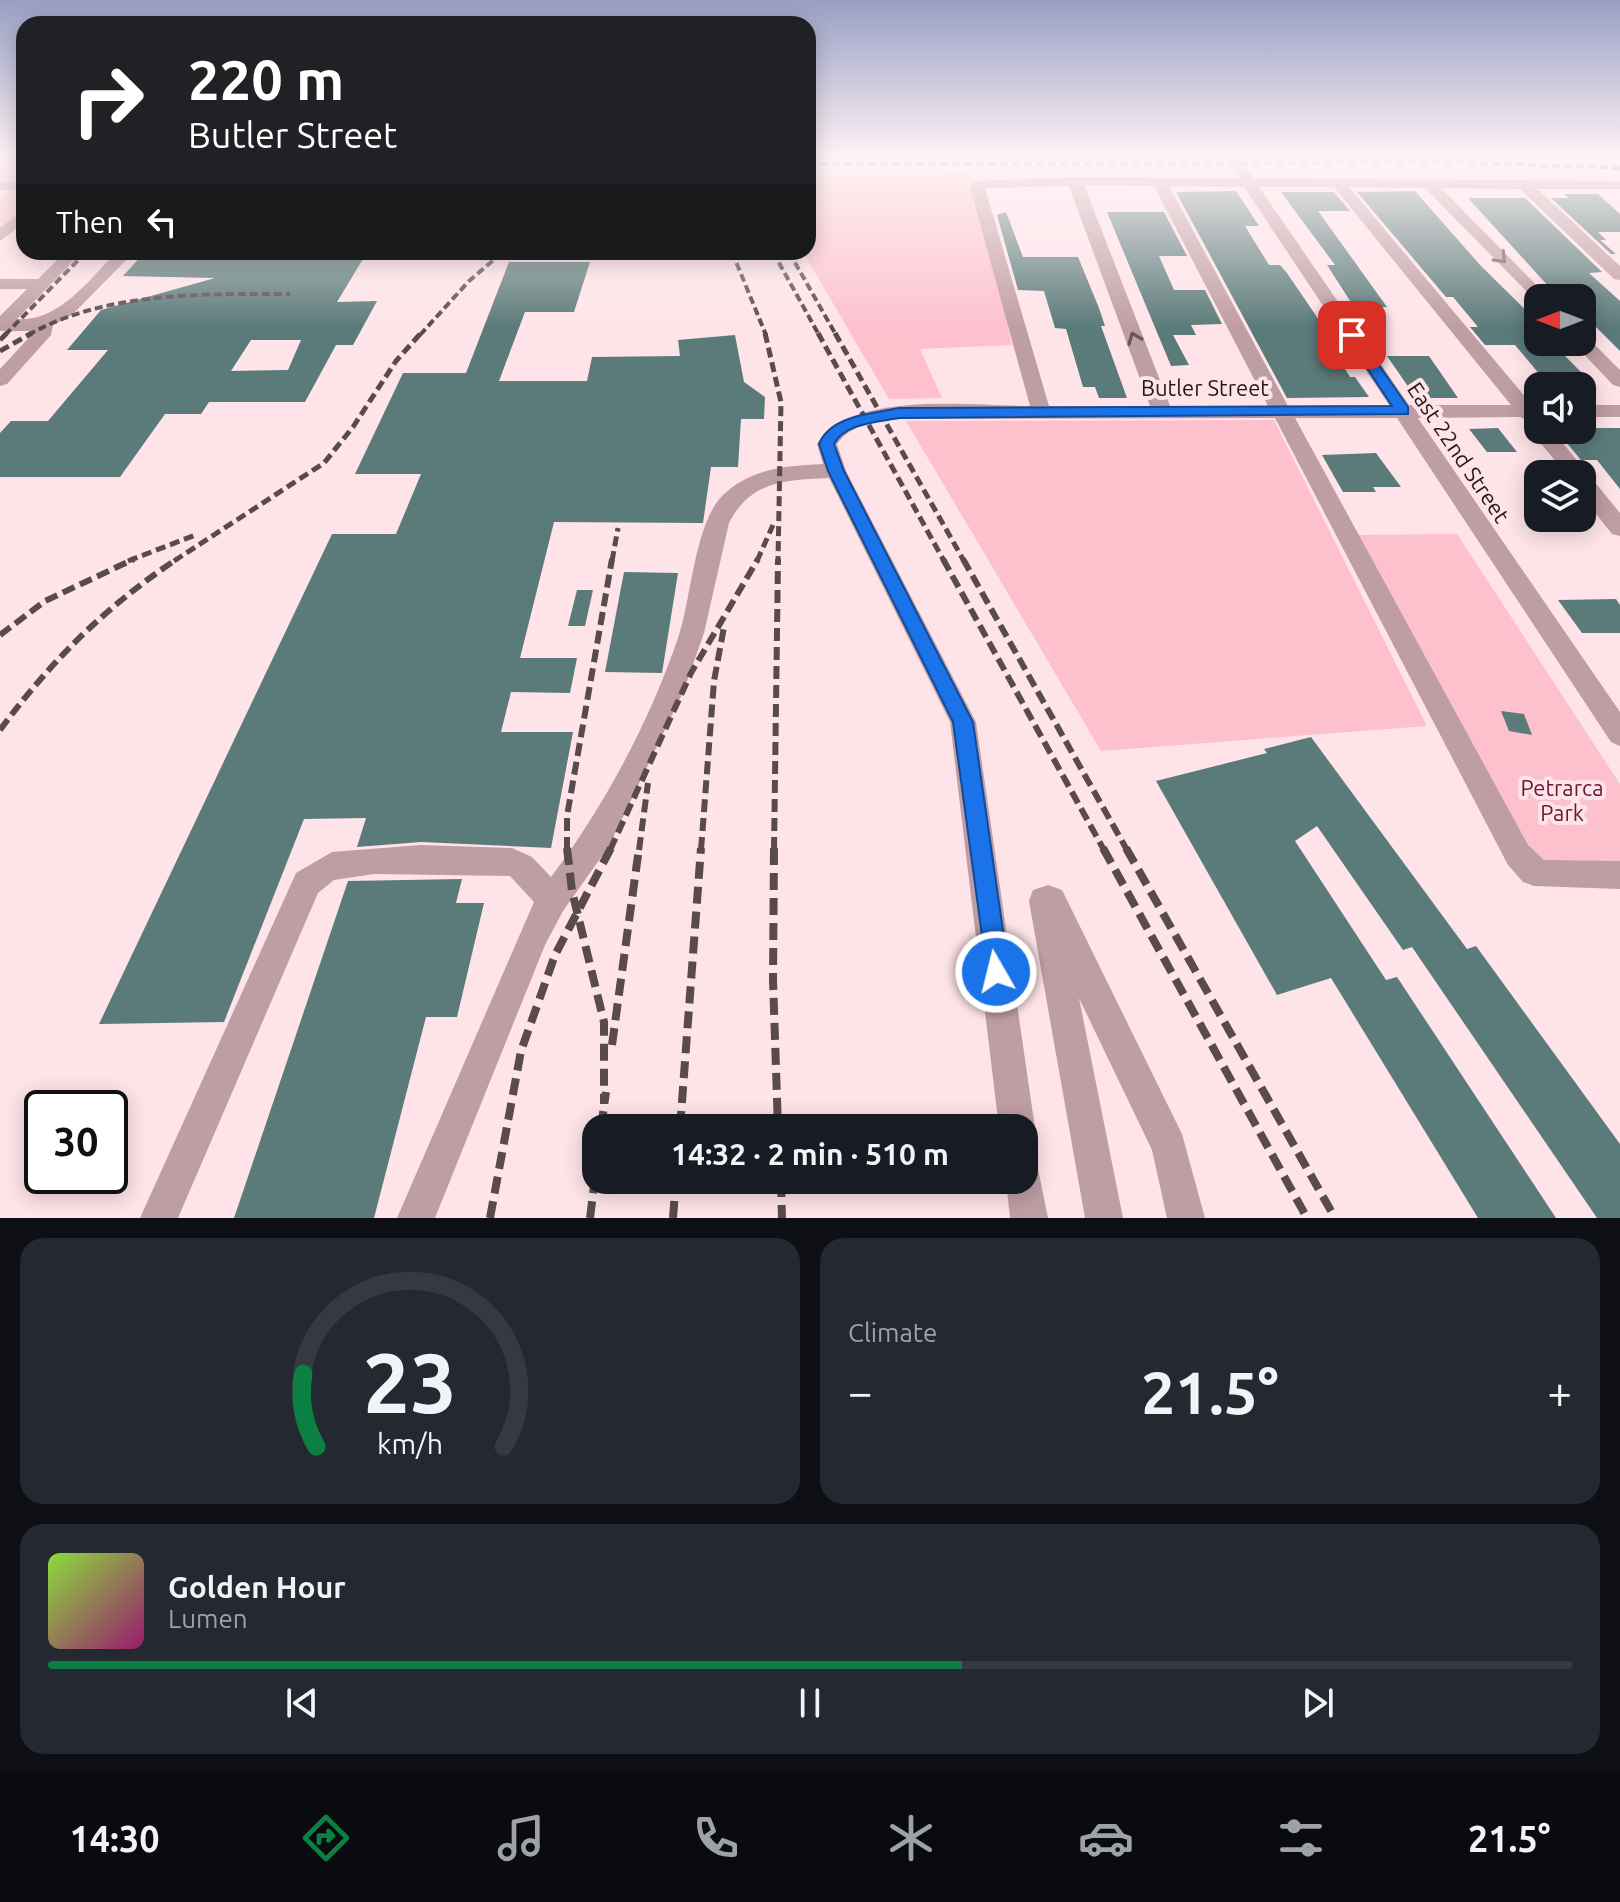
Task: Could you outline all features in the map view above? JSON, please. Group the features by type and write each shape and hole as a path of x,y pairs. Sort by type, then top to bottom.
{"street":[{"path":"985,214 1041,412"},
{"path":"1087,214 1162,411"},
{"path":"1176,214 1518,855 1534,872 1620,875"},
{"name":"East 22nd Street","path":"1270,214 1620,734"},
{"path":"1364,214 1524,405"},
{"path":"1458,214 1526,284"},
{"path":"1555,214 1620,275"},
{"path":"2,325 66,260"},
{"path":"40,325 66,311 118,260"},
{"path":"0,284 43,284"},
{"path":"0,380 45,331 45,326 40,325 2,325"},
{"path":"1596,356 1620,381"},
{"name":"Butler Street","path":"836,471 827,444 830,436 848,424 889,414 1403,411 1524,418"},
{"path":"1596,411 1620,411"},
{"path":"416,1218 533,935 552,900 599,836 671,690 692,633 718,523 729,502 764,478 778,473 836,471 963,722 1015,1114"},
{"path":"1596,498 1620,528"},
{"path":"159,1218 307,883 318,872 331,866 368,862 512,862 522,867 552,900"},
{"path":"1104,1218 1044,901 1048,900 1169,1147 1186,1218"},
{"path":"1026,1194 1029,1218"}],"green space":[{"path":"0,214 16,214 16,217 0,229"},
{"path":"816,214 982,214 1012,345 920,349 942,398 889,399 808,260 816,260"},
{"path":"1274,420 1427,726 1101,751 906,421"},
{"name":"Petrarca Park","path":"1457,534 1620,784 1620,865 1532,864 1351,535"}],"building":[{"path":"1007,214 1023,257 1078,257 1099,308 1105,326 1101,326 1127,398 1099,398 1095,387 1083,387 1066,329 1055,328 1044,291 1018,290 997,215"},
{"path":"1108,214 1165,214 1187,256 1159,256 1174,290 1205,290 1222,324 1191,325 1196,335 1173,335 1189,365 1171,366"},
{"path":"1188,214 1251,214 1259,226 1245,226 1269,265 1280,265 1287,273 1336,345 1330,345 1350,377 1355,377 1369,397 1287,398"},
{"path":"1297,214 1320,214 1387,307 1354,307 1327,265 1335,265"},
{"path":"1376,214 1435,214 1524,308 1524,356 1515,345 1485,345 1470,327 1478,327 1453,297 1446,297"},
{"path":"1482,214 1541,214 1602,272 1589,273 1620,301 1620,351 1596,327 1596,284 1546,284"},
{"path":"1568,214 1620,214 1620,232 1598,232 1606,240 1600,240 1616,254 1611,254"},
{"path":"138,260 362,260 337,302 377,301 353,345 336,345 305,402 209,402 201,414 165,414 120,477 0,477 0,433 11,421 48,421 108,350 67,350 101,310 215,278 123,276","holes":["251,340 301,340 288,370 231,371"]},
{"path":"509,262 590,262 574,312 525,312 499,381 587,381 592,357 680,356 678,340 735,335 744,382 765,397 764,419 741,419 738,467 711,467 703,523 554,522 520,658 577,658 570,693 511,692 501,732 573,732 551,848 421,842 357,847 366,818 304,819 224,1022 99,1024 332,534 396,534 421,474 355,474 403,373 466,373"},
{"path":"1387,356 1429,356 1458,398 1416,398"},
{"path":"1524,356 1565,356 1581,372 1538,372"},
{"path":"1498,428 1517,452 1487,452 1469,429"},
{"path":"1596,428 1620,428 1620,489 1597,460 1581,460 1568,444 1596,444"},
{"path":"1376,453 1401,487 1373,487 1376,492 1343,492 1322,455"},
{"path":"624,572 678,573 662,673 605,672"},
{"path":"577,590 593,590 585,626 568,626"},
{"path":"1616,599 1620,605 1620,633 1582,633 1558,600"},
{"path":"1501,711 1524,714 1532,735 1509,731"},
{"path":"1311,737 1467,949 1476,946 1620,1144 1620,1218 1597,1218 1412,947 1403,950 1317,826 1295,841 1386,980 1397,977 1556,1218 1478,1218 1331,978 1277,995 1156,781 1267,753 1264,749"},
{"path":"462,879 456,903 484,903 457,1017 426,1017 374,1218 234,1218 348,881"}],"railway":[{"path":"5,335 78,260"},
{"path":"420,335 469,281 494,260"},
{"path":"735,260 766,335"},
{"path":"777,260 819,335"},
{"path":"794,260 836,335"},
{"path":"31,334 90,310 122,303 190,295 290,294"},
{"path":"176,560 324,463 353,427 396,361 421,333"},
{"path":"765,333 781,402 778,561"},
{"path":"818,333 944,561"},
{"path":"835,333 964,561"},
{"path":"0,351 31,334"},
{"path":"0,340 5,335"},
{"path":"758,560 773,525"},
{"path":"612,561 618,528"},
{"path":"128,561 198,534"},
{"path":"0,635 45,601 134,559"},
{"path":"567,848 567,816 612,559"},
{"path":"774,850 778,559"},
{"path":"943,559 1104,850"},
{"path":"963,559 1127,850"},
{"path":"0,730 59,658 126,596 176,560"},
{"path":"610,849 691,673 758,560"},
{"path":"701,850 714,681 724,627"},
{"path":"639,850 648,783"},
{"path":"567,848 577,912"},
{"path":"612,1045 639,848"},
{"path":"681,1114 701,848"},
{"path":"774,848 773,980 778,1114"},
{"path":"1103,848 1307,1218"},
{"path":"1126,848 1335,1218"},
{"path":"577,912 610,849"},
{"path":"490,1218 521,1051 555,955 577,912"},
{"path":"577,912 604,1022 604,1104"},
{"path":"603,1114 606,1092"},
{"path":"590,1218 593,1194"},
{"path":"673,1218 675,1194"},
{"path":"781,1194 782,1218"}],"route":[{"path":"996,972 963,722 836,471 828,452 830,436 848,424 899,413 1403,411 1352,335"}]}
